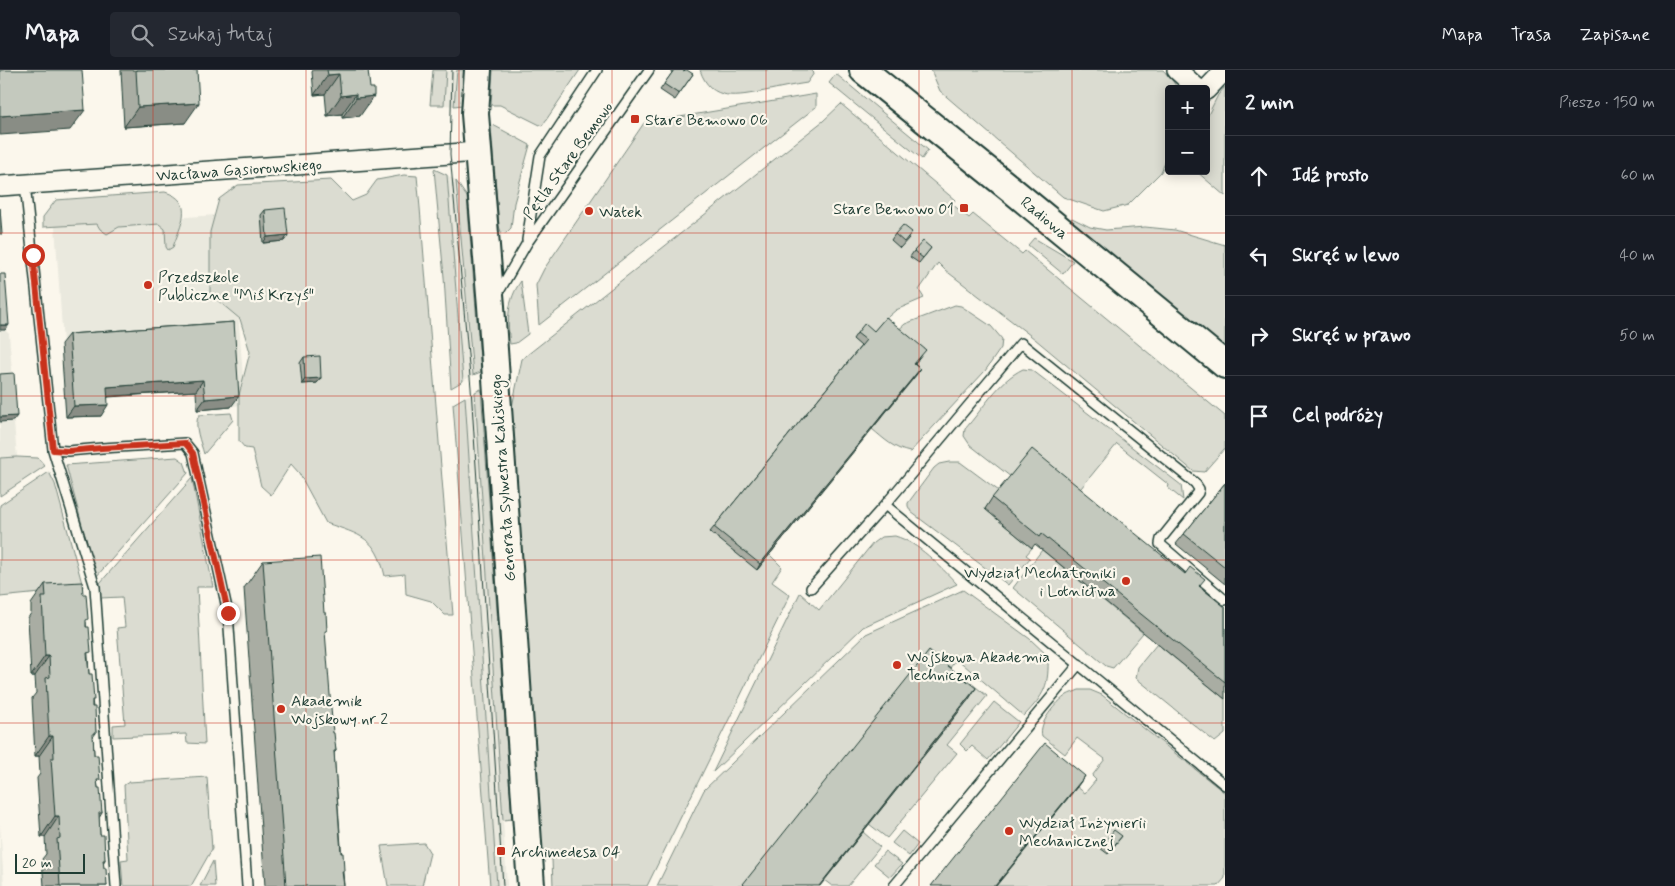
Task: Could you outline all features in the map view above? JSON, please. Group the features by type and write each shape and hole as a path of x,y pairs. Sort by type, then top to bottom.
{"street":[{"name":"Generała Sylwestra Kaliskiego","path":"478,70 475,114 491,306 531,886"},
{"path":"1177,70 1194,85"},
{"path":"1210,86 1224,70"},
{"name":"Radiowa","path":"869,72 1225,366"},
{"name":"Wacława Gąsiorowskiego","path":"0,186 478,152"}],"lane":[{"name":"Pętla Stare Bemowo","path":"527,243 540,156 597,70"},
{"name":"Pętla Stare Bemowo","path":"491,306 527,243 649,70"},
{"path":"25,184 53,450 95,587 116,886"},
{"path":"811,588 1021,343 1195,483 1199,489 1198,493 1161,539 1160,544 1225,600"},
{"path":"53,450 68,451 185,443 193,453 228,613 247,886"},
{"path":"884,505 1225,785"},
{"path":"894,886 1079,664"}],"shaded area":[{"path":"433,70 446,70 444,105 430,105"},
{"path":"446,70 457,70 454,106 444,105"},
{"path":"457,70 464,70 462,105 454,106"},
{"path":"493,70 580,70 542,126 500,105 491,105"},
{"path":"700,70 811,70 814,73 807,83 755,93 726,95 711,88"},
{"path":"931,70 1163,70 1175,85 1165,85 1165,162 1161,172 1128,205 1104,211 1063,197 940,91"},
{"path":"836,74 928,150 922,159 829,83"},
{"path":"1225,87 1225,196 1201,175 1210,175 1210,111 1218,95"},
{"path":"816,94 816,107 539,325 536,285 544,269 644,123"},
{"path":"841,104 955,200 952,204 969,218 973,214 1022,254 1025,251 1225,416 1225,448 1204,472 1193,471 1035,339 938,263 919,290 924,298 896,310 870,336 853,339 862,346 756,569 769,554 782,567 772,582 790,595 647,886 553,886 552,859 543,859 511,412 522,359 823,121"},
{"path":"493,125 530,145 514,203 511,228 506,233 501,232 499,226 491,127"},
{"path":"434,169 447,175 463,381 451,388 444,277"},
{"path":"404,175 417,176 453,615 445,615 431,601 406,594 405,574 385,576 377,553 372,545 358,535 326,523 299,473 291,464 271,495 261,486 252,449 245,448 239,441 239,395 250,352 240,319 210,294 210,232 219,199 238,185 331,180 352,201 366,195 377,180"},
{"path":"447,175 456,181 473,375 463,381"},
{"path":"456,181 467,197 481,372 473,375"},
{"path":"165,192 175,196 183,208 182,223 173,247 168,250 166,247 165,229 159,224 119,227 107,234 97,224 43,227 43,217 56,200"},
{"name":"Przedszkole Publiczne \"Miś Krzyś\"","path":"231,214 245,405 201,408 199,391 99,398 99,415 68,417 55,226"},
{"path":"1072,218 1090,227 1106,230 1145,227 1175,230 1225,245 1225,350 1069,222"},
{"path":"1034,238 1073,261 1063,274 1028,245"},
{"path":"0,267 5,330 9,334 12,371 10,378 17,457 0,458"},
{"path":"521,281 528,334 516,343 510,344 509,311 516,288"},
{"path":"955,305 961,306 991,326 1002,339 1001,348 985,371 910,452 904,451 872,429 916,374 895,333 905,324"},
{"path":"1023,369 1032,370 1181,485 1183,500 1168,488 1169,485 1117,444 1072,499 1011,477 970,445 964,436 965,429 998,388"},
{"path":"481,389 512,819 503,820 475,392"},
{"path":"475,392 507,886 497,886 465,397"},
{"path":"465,397 497,886 490,886 453,404"},
{"path":"231,413 233,420 204,454 197,429 199,415"},
{"path":"177,457 184,462 188,473 96,577 66,465"},
{"path":"0,458 38,458 45,466 0,496"},
{"path":"960,462 999,491 985,509 1032,548 1026,555 1030,558 1008,585 911,512 908,506 908,503 934,468 939,464"},
{"path":"49,472 55,484 83,587 81,589 0,597 0,505"},
{"path":"192,478 213,587 197,587 205,744 187,743 186,734 113,737 113,725 125,724 117,628 125,627 122,597 100,598 100,583"},
{"path":"895,536 904,539 921,550 957,584 863,627 713,772 800,593 819,610 873,543 881,537"},
{"path":"1042,550 1143,633 1113,668 1106,666 1013,588"},
{"path":"963,590 1030,639 1048,656 1048,675 1044,689 1037,702 1024,716 957,659 945,674 743,886 657,886 704,790 866,634"},
{"path":"1157,644 1225,699 1225,734 1215,742 1136,678 1138,667"},
{"path":"960,674 987,696 947,745 957,753 887,838 869,824 969,699 951,685"},
{"path":"1079,690 1090,690 1102,695 1225,793 1225,878 1218,886 995,886 1077,787 1085,793 1096,780 1092,776 1105,759 1077,738 1065,754 1042,736 1041,731 1045,719 1053,708 1067,695"},
{"path":"994,702 1019,722 988,760 972,746 967,751 960,744"},
{"path":"207,777 212,849 191,886 123,886 121,860 128,859 124,785 129,782"},
{"path":"0,824 4,886 0,886"},
{"path":"902,831 918,844 909,856 892,843"},
{"path":"863,832 880,847 848,886 832,886 824,880"},
{"path":"424,843 430,853 422,886 388,886 381,846"},
{"path":"885,851 902,864 890,877 874,864"},
{"path":"213,861 215,886 200,886"}],"building":[{"path":"0,70 82,70 85,110 0,116"},
{"path":"136,70 197,70 199,103 138,107"},
{"path":"327,70 368,70 370,88 374,88 374,96 356,98 356,94 341,96 339,74 328,75"},
{"path":"674,70 687,70 693,74 679,94 664,84"},
{"path":"0,208 2,234 0,234"},
{"path":"285,208 288,235 267,237 265,210"},
{"path":"903,225 912,232 904,242 895,234"},
{"path":"923,241 931,248 923,258 914,251"},
{"path":"0,274 5,274 9,325 0,325"},
{"path":"886,317 926,350 914,364 920,369 760,564 714,527 866,340 857,333 865,323 874,331"},
{"path":"234,322 239,396 205,399 203,380 107,387 108,405 74,406 69,334"},
{"path":"320,356 321,378 305,379 304,357"},
{"path":"14,373 17,416 0,417 0,374"},
{"name":"Wydział Mechatroniki i Lotnictwa","path":"1032,449 1185,574 1190,567 1205,579 1199,586 1225,607 1225,682 1042,534 1040,537 992,498"},
{"path":"1225,483 1225,567 1184,534"},
{"path":"320,557 324,613 326,613 327,631 325,631 336,751 334,751 344,886 286,886 263,561"},
{"path":"82,582 83,594 86,594 88,619 86,620 86,627 89,627 91,652 87,653 89,674 92,674 94,700 92,700 92,707 95,707 96,733 93,733 94,755 98,755 100,780 97,780 98,788 100,788 102,813 99,813 100,835 104,835 105,860 103,860 104,868 106,868 107,886 60,886 57,839 60,838 59,816 55,816 51,758 54,758 53,736 49,736 46,678 50,677 49,656 45,656 42,597 46,597 45,584"},
{"path":"929,651 976,688 819,886 745,886 743,884"},
{"name":"Wydział Inżynierii Mechanicznej","path":"1045,743 1085,776 995,886 931,886"},
{"path":"1114,830 1122,836 1111,849 1104,842"}],"tram line":[{"path":"452,70 450,154 471,388 503,886"}],"place":[{"name":"Stare Bemowo 06","path":"635,119"},
{"name":"Stare Bemowo 01","path":"964,208"},
{"name":"Watek","path":"589,211"},
{"name":"Przedszkole Publiczne \"Miś Krzyś\"","path":"148,285"},
{"name":"Wydział Mechatroniki i Lotnictwa","path":"1126,581"},
{"name":"Wojskowa Akademia Techniczna","path":"897,665"},
{"name":"Akademik Wojskowy nr 2","path":"281,709"},
{"name":"Wydział Inżynierii Mechanicznej","path":"1009,831"},
{"name":"Archimedesa 04","path":"501,851"}],"route":[{"path":"33,255 53,450 68,451 185,443 193,453 228,613"}]}
